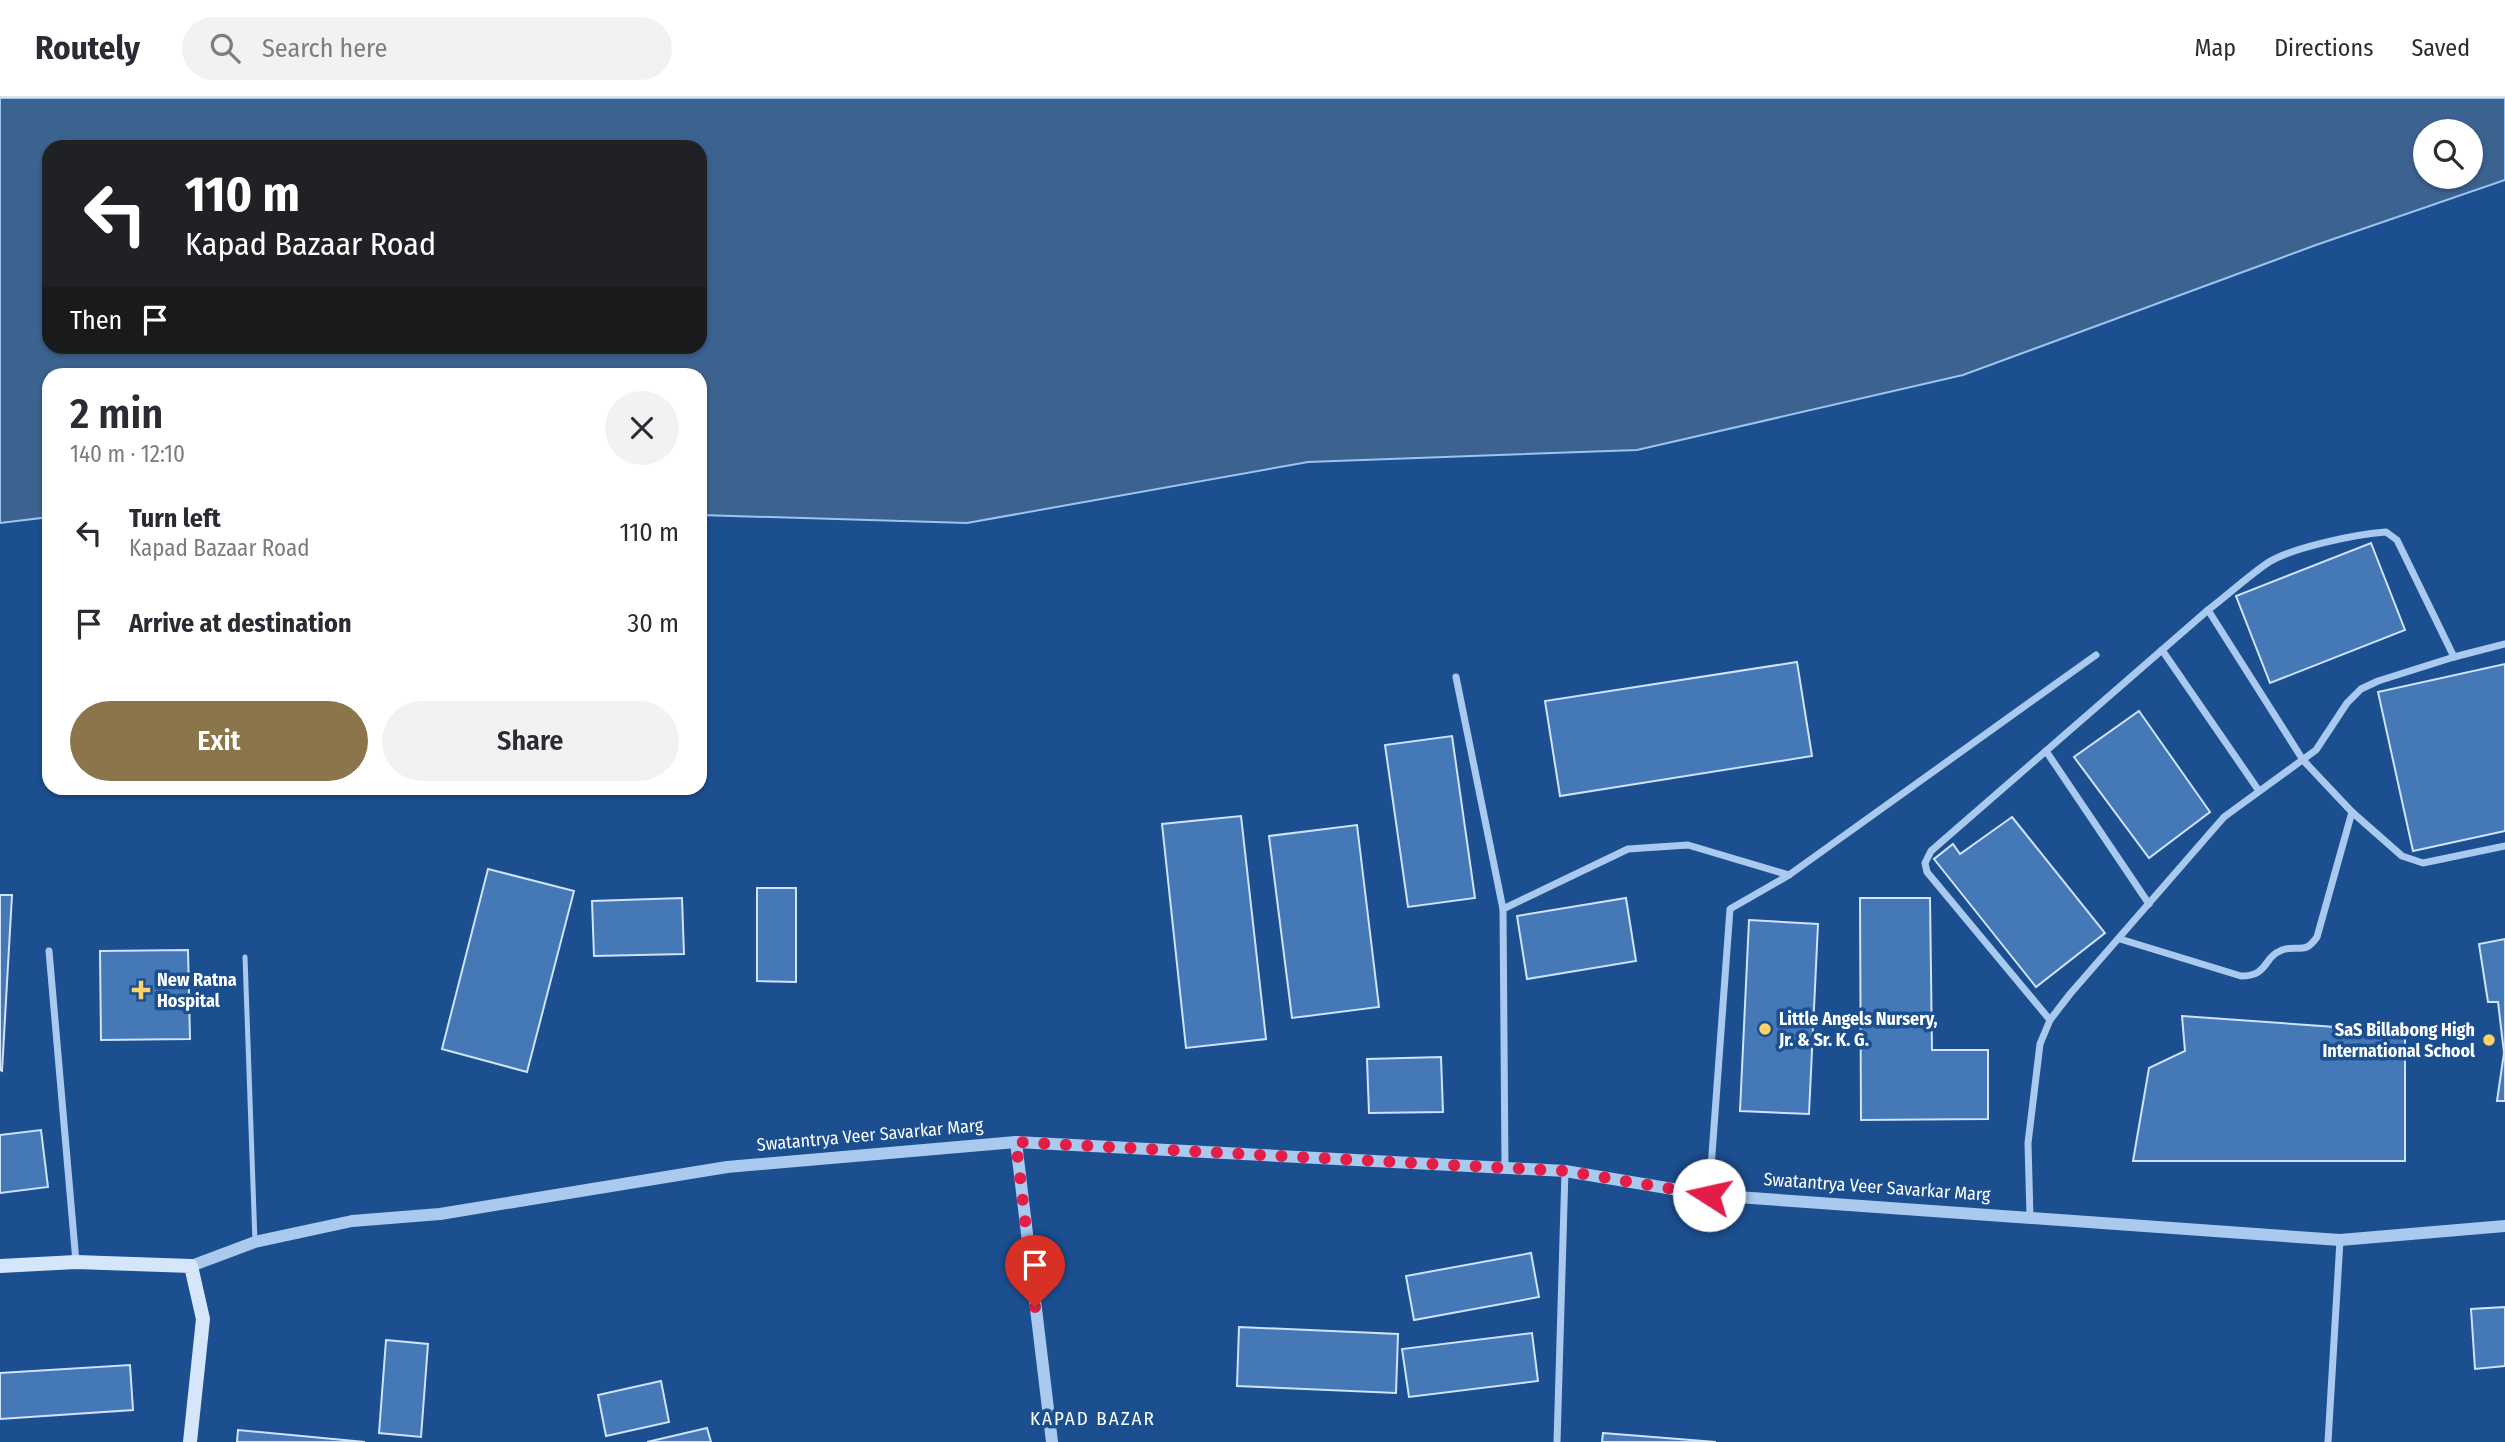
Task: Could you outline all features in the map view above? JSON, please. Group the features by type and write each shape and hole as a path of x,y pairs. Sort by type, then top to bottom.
{"main road":[{"name":"Swatantrya Veer Savarkar Marg","path":"0,1266 76,1262 191,1266"},
{"path":"190,1442 203,1319 191,1266"}],"street":[{"path":"2050,1020 1927,872 1926,863 1931,851 2208,610 2271,561 2297,550 2386,532 2397,540 2454,657"},
{"path":"2208,610 2303,760 2352,812 2402,856 2423,863 2505,846"},
{"path":"2030,1217 2028,1143 2040,1044 2050,1020 2070,994 2224,817 2316,750 2347,703 2361,689 2454,657 2505,645"},
{"path":"2162,650 2259,791"},
{"path":"1709,1195 1730,909 1789,875 2096,655"},
{"path":"1455,677 1503,909 1505,1167"},
{"path":"2046,751 2149,904"},
{"path":"2120,939 2241,976 2254,976 2261,972 2280,950 2303,950 2312,945 2317,937 2352,812"},
{"path":"1503,909 1628,849 1688,845 1789,875"},
{"path":"49,951 76,1262"},
{"path":"1016,1142 1052,1442"},
{"name":"Swatantrya Veer Savarkar Marg","path":"191,1266 256,1242 352,1221 440,1214 727,1167 1016,1142 1565,1171 1709,1195 2340,1240 2505,1226"},
{"path":"1557,1442 1565,1171"},
{"path":"2328,1442 2340,1240"}],"lane":[{"path":"244,957 256,1242"}],"water":[{"path":"0,98 2505,98 2505,180 2483,188 2483,119 2413,119 2413,189 2479,189 2316,245 1963,375 1637,450 1308,462 967,523 707,515 707,368 42,368 42,518 0,523"}],"building":[{"path":"2371,543 2405,630 2270,683 2236,596"},
{"path":"1797,662 1812,756 1560,796 1545,701"},
{"path":"2505,664 2505,831 2413,851 2378,692"},
{"path":"2139,711 2210,812 2149,858 2074,757"},
{"path":"1452,736 1475,898 1408,907 1385,745"},
{"path":"1241,816 1266,1039 1186,1048 1162,824"},
{"path":"2012,817 2105,933 2036,987 1934,859 1953,844 1960,854"},
{"path":"1357,825 1379,1007 1292,1018 1269,836"},
{"path":"488,869 574,891 527,1072 442,1049"},
{"path":"757,888 796,888 796,982 757,981"},
{"path":"0,895 12,895 2,1071 0,1070"},
{"path":"682,898 684,954 594,956 592,901"},
{"path":"1626,898 1636,961 1527,979 1517,916"},
{"path":"1860,898 1930,898 1932,1050 1988,1050 1988,1119 1861,1120"},
{"path":"1749,920 1818,924 1809,1114 1740,1111"},
{"path":"2505,939 2505,1101 2497,1101 2504,1053 2498,1002 2488,1002 2479,944"},
{"path":"188,950 190,1039 101,1040 100,951"},
{"path":"2182,1016 2405,1032 2405,1161 2133,1161 2149,1068 2185,1051"},
{"path":"1441,1057 1443,1112 1369,1113 1367,1059"},
{"path":"41,1130 48,1187 0,1193 0,1135"},
{"path":"1531,1253 1539,1297 1414,1320 1406,1276"},
{"path":"2505,1307 2505,1366 2475,1369 2471,1309"},
{"path":"1239,1327 1398,1334 1396,1393 1237,1386"},
{"path":"1532,1333 1538,1381 1409,1397 1402,1349"},
{"path":"386,1340 428,1344 421,1437 379,1433"},
{"path":"130,1365 133,1410 0,1419 0,1373"},
{"path":"661,1381 669,1422 606,1436 598,1395"},
{"path":"707,1428 711,1442 647,1442"},
{"path":"238,1430 365,1442 237,1442"},
{"path":"1603,1433 1716,1442 1602,1442"}],"place":[{"name":"New Ratna Hospital","path":"141,990"},
{"name":"Little Angels Nursery, Jr. & Sr. K. G.","path":"1765,1029"},
{"name":"SaS Billabong High International School","path":"2489,1040"}],"district":[{"name":"KAPAD BAZAR","path":"1093,1418"}],"route":[{"path":"1035,1307 1016,1142 1565,1171 1709,1195"}]}
